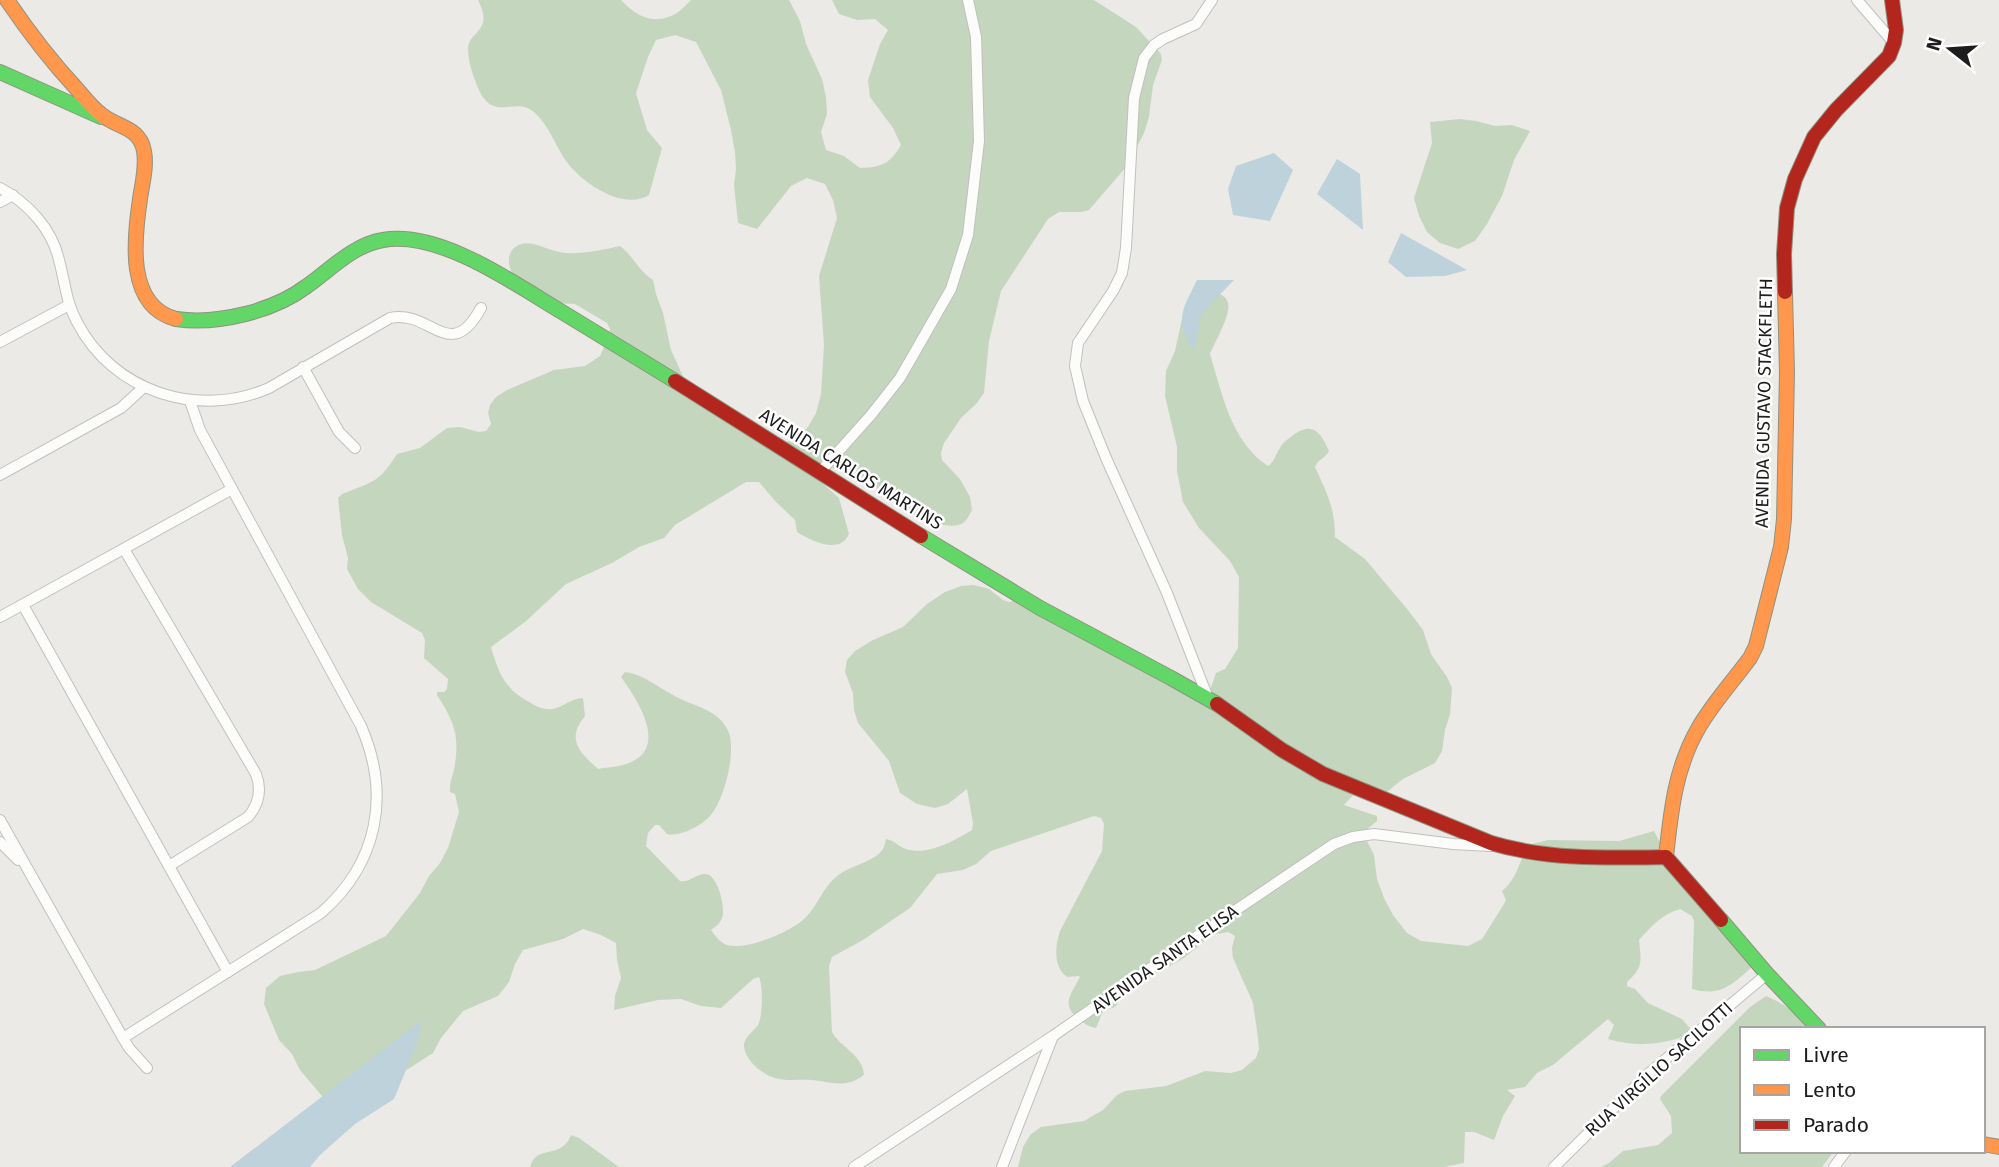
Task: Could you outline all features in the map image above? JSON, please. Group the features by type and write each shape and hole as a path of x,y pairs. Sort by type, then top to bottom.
{"street":[{"name":"AVENIDA CARLOS MARTINS","path":"8,0 26,30 72,86 90,101 102,117 134,130 142,140 145,153 138,209 137,274 146,300 163,314 189,321 262,311 291,298 364,246 385,239 412,239 446,250 489,268 959,560 1061,620 1208,698 1305,765 1376,798 1502,847 1559,856 1666,857"},
{"path":"820,472 900,378 951,289 965,246 979,141 976,37 968,0"},
{"path":"1208,698 1167,593 1101,447 1083,401 1075,366 1078,343 1122,273 1126,248 1134,98 1144,58 1163,38 1196,24 1212,0"},
{"path":"1857,0 1894,43"},
{"path":"1892,0 1896,30 1894,43"},
{"name":"AVENIDA GUSTAVO STACKFLETH","path":"1666,857 1672,799 1678,776 1699,727 1756,646 1781,547 1786,492 1784,254 1787,208 1792,189 1805,155 1823,124 1889,56 1894,43"},
{"path":"0,72 102,117"},
{"path":"0,188 13,195 37,218 51,239 60,262 69,305 81,329 95,348 117,370 144,387 190,401 222,401 253,395 390,318 413,318 450,335 462,332 481,308"},
{"path":"0,202 13,195"},
{"path":"0,342 69,305"},
{"path":"303,367 339,432 355,448"},
{"path":"0,475 121,408 144,387"},
{"path":"123,1038 321,913 342,893 358,868 370,842 375,820 375,768 362,726 200,430 190,401"},
{"path":"0,618 232,489"},
{"path":"124,549 256,774 259,788 258,801 248,817 169,866"},
{"path":"23,605 228,972"},
{"path":"0,820 123,1038 147,1068"},
{"name":"AVENIDA SANTA ELISA","path":"854,1167 1053,1036 1316,855 1353,836 1374,834 1502,847"},
{"path":"0,842 29,872"},
{"path":"1666,857 1767,974 1817,1027"},
{"name":"RUA VIRGÍLIO SACILOTTI","path":"1554,1167 1648,1074 1767,974"},
{"path":"1002,1167 1053,1036"}],"green space":[{"path":"478,0 621,0 639,14 658,19 676,14 691,0 789,0 822,79 827,114 821,132 826,150 844,156 860,168 885,163 901,145 893,128 870,97 868,80 880,44 888,30 875,19 857,20 839,14 832,0 1094,0 1136,27 1161,54 1162,60 1153,85 1149,117 1127,166 1089,210 1059,212 1048,219 1001,291 989,341 984,393 961,418 944,443 941,453 942,460 960,479 970,497 972,510 963,523 948,526 929,521 896,504 863,477 847,471 822,468 814,471 814,476 839,498 849,534 839,544 825,544 797,532 795,520 759,482 746,482 675,525 664,538 639,547 566,584 525,622 491,647 505,681 522,698 544,709 552,709 583,698 585,716 576,732 577,745 598,769 631,762 642,755 647,745 646,722 635,697 621,677 625,672 644,678 705,709 725,725 731,742 730,764 715,809 701,823 684,832 667,834 659,825 655,825 648,833 646,846 680,881 687,881 702,874 714,880 723,907 720,922 711,930 718,939 727,945 746,945 792,928 807,916 836,877 879,853 884,848 886,839 906,849 923,851 949,843 972,830 967,789 948,804 935,808 917,804 900,793 889,761 858,723 853,693 845,672 847,660 855,651 903,627 927,604 945,592 974,585 989,589 1003,600 1017,600 1053,624 1201,701 1210,690 1216,673 1225,669 1238,648 1239,577 1230,561 1199,528 1183,502 1177,471 1177,447 1165,396 1166,371 1175,351 1185,305 1209,289 1223,296 1228,303 1225,321 1210,354 1230,416 1245,444 1268,466 1283,443 1292,436 1305,429 1315,430 1319,434 1329,451 1315,467 1332,509 1335,537 1365,559 1408,610 1423,630 1431,654 1452,688 1450,714 1442,751 1435,763 1403,779 1383,795 1356,792 1344,805 1377,816 1377,821 1366,830 1365,837 1374,855 1377,879 1384,898 1407,933 1421,941 1468,946 1482,939 1504,904 1506,900 1502,891 1514,876 1528,845 1548,840 1619,841 1654,831 1755,968 1752,967 1725,988 1710,991 1692,989 1692,916 1680,909 1663,917 1639,940 1640,963 1627,986 1635,989 1648,1003 1682,1019 1694,1033 1652,1044 1619,1042 1608,1039 1614,1025 1608,1019 1553,1065 1537,1073 1525,1087 1507,1090 1515,1096 1503,1116 1494,1140 1474,1132 1465,1132 1464,1163 1444,1167 1018,1167 1023,1147 1031,1134 1041,1127 1084,1121 1103,1110 1117,1095 1125,1091 1166,1086 1205,1071 1231,1073 1242,1070 1256,1058 1259,1049 1253,1003 1233,958 1235,936 1228,932 1212,935 1184,958 1129,989 1115,1007 1103,1011 1096,1028 1081,1021 1071,1010 1069,1000 1080,977 1067,977 1062,973 1056,956 1057,943 1060,931 1102,851 1104,824 1101,818 1094,816 991,851 976,864 963,870 937,874 910,908 832,957 829,966 832,1032 863,1068 864,1075 851,1082 839,1084 779,1079 762,1072 752,1063 744,1044 760,1021 762,1001 759,977 753,979 721,1008 701,1006 681,999 658,1000 614,1010 621,978 616,943 583,929 563,939 523,950 509,982 498,996 463,1011 441,1038 433,1053 374,1091 327,1102 279,1040 264,1004 266,988 280,976 315,970 386,936 440,863 448,848 459,812 455,794 450,792 456,758 456,739 448,714 437,695 437,692 447,689 448,679 424,658 425,640 422,633 371,602 358,589 347,569 348,558 342,535 338,498 380,476 397,454 420,448 447,428 486,431 491,424 488,413 490,405 507,390 554,370 585,366 600,356 609,336 607,323 575,304 525,299 509,264 512,250 519,245 534,244 566,253 620,246 653,280 671,350 687,385 742,432 756,440 775,446 794,439 808,427 816,413 821,394 824,345 819,276 837,218 833,200 825,184 807,178 791,186 757,229 738,223 734,185 735,152 721,90 696,42 675,35 656,40 636,93 647,130 662,148 649,195 627,200 592,186 566,161 544,123 534,112 526,107 495,106 488,103 481,94 468,51 470,41 484,19"},
{"path":"1460,119 1495,126 1512,125 1530,131 1514,160 1502,196 1487,224 1475,241 1458,249 1440,243 1427,232 1414,198 1432,143 1430,122"},
{"path":"1766,996 1791,1010 1811,1027 1740,1027 1740,1153 1832,1153 1822,1167 1601,1167 1623,1151 1658,1145 1672,1133 1671,1116 1660,1099 1661,1096 1750,1007"},
{"path":"571,1135 619,1167 530,1167 538,1156 561,1148"}],"water":[{"path":"1274,153 1293,170 1270,221 1233,215 1228,189 1236,166"},
{"path":"1337,159 1360,174 1363,230 1317,194"},
{"path":"1401,233 1467,270 1445,276 1406,277 1388,262"},
{"path":"1197,280 1234,280 1202,313 1194,351 1184,331 1182,315"},
{"path":"422,1020 418,1041 394,1099 355,1124 310,1167 230,1167"}],"traffic: fast":[{"path":"0,72 101,117"},
{"path":"176,319 210,320 262,309 294,295 362,247 383,240 405,239 452,251 500,274 675,381"},
{"path":"921,536 1040,608 1217,704"},
{"path":"1721,920 1817,1027"}],"traffic: slow":[{"path":"7,0 31,34 91,106 108,119 133,132 142,143 145,163 136,233 137,269 148,300 160,312 176,319"},
{"path":"1666,857 1672,806 1684,758 1705,718 1756,646 1781,547 1787,373 1785,292"},
{"path":"1985,1144 1999,1147"}],"traffic: jam":[{"path":"1785,292 1787,208 1795,179 1814,137 1836,110 1889,56 1896,30 1892,0"},
{"path":"675,381 921,536"},
{"path":"1217,704 1282,750 1323,774 1491,843 1556,855 1666,857 1721,920"}]}
